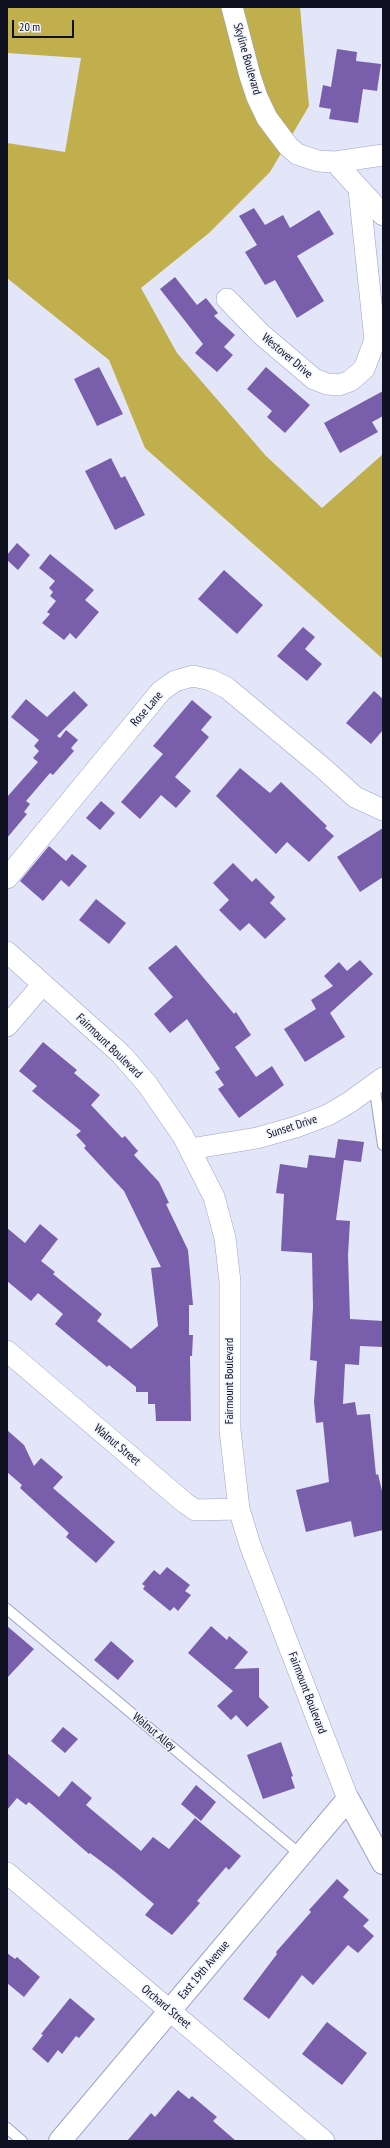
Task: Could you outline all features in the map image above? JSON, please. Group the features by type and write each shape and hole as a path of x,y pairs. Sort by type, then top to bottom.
{"street":[{"name":"Skyline Boulevard","path":"232,7 250,76 267,118 288,146 297,154 318,161 335,162 383,155"},
{"path":"335,162 383,215"},
{"name":"Westover Drive","path":"227,299 261,334 314,379 327,384 339,385 350,381 364,369 375,340 359,190"},
{"name":"Rose Lane","path":"7,878 161,691 175,681 193,676 211,680 226,688 355,797 383,810"},
{"name":"Fairmount Boulevard","path":"7,952 93,1028 135,1070 168,1112 190,1149 214,1197 225,1238 228,1261 231,1344 230,1430 239,1509 250,1545 348,1799 383,1863"},
{"path":"7,1026 43,984"},
{"name":"Sunset Drive","path":"190,1149 257,1138 296,1127 328,1115 350,1102 378,1081"},
{"name":"Walnut Street","path":"7,1352 195,1510 239,1509"},
{"name":"East 19th Avenue","path":"60,2141 348,1799"},
{"name":"Orchard Street","path":"7,1873 324,2141"}],"lane":[{"path":"378,1081 383,1145"},
{"name":"Walnut Alley","path":"7,1609 301,1855"},
{"path":"7,2128 22,2141"}],"shaded area":[{"path":"7,7 300,7 309,106 270,172 209,233 141,288 177,353 266,456 322,508 383,454 383,659 145,448 109,360 7,278 7,143 65,152 81,58 7,53"}],"building":[{"path":"337,49 357,52 356,61 381,64 377,91 363,89 358,123 329,119 331,109 319,107 323,85 331,87"},
{"path":"254,208 265,225 283,215 290,228 319,210 334,234 297,256 324,301 297,318 275,280 265,285 245,252 257,245 239,216"},
{"path":"175,277 197,305 206,298 218,313 214,316 235,335 224,347 233,355 217,372 195,353 203,344 160,289"},
{"path":"99,367 123,414 97,426 74,379"},
{"path":"266,367 310,405 285,433 267,417 272,411 247,389"},
{"path":"383,391 383,416 372,422 378,432 340,453 324,423"},
{"path":"111,458 121,478 125,476 145,515 115,530 85,471"},
{"path":"17,543 30,555 18,570 7,560 7,555"},
{"path":"50,554 94,590 85,600 99,612 76,639 70,633 64,640 42,623 50,614 47,612 56,601 50,596 53,592 49,588 55,581 39,568"},
{"path":"224,570 263,605 237,634 198,599"},
{"path":"303,627 315,637 305,649 322,664 307,681 277,656"},
{"path":"74,691 88,705 57,736 60,738 66,730 78,740 71,748 74,751 53,775 50,773 26,801 30,804 24,812 27,814 7,838 7,797 38,762 33,758 39,751 34,746 39,740 11,717 26,699 47,717"},
{"path":"374,691 383,699 383,730 371,744 346,723"},
{"path":"192,700 212,717 201,730 209,737 175,777 191,791 176,808 161,795 140,819 121,802 163,754 153,746"},
{"path":"240,768 270,793 281,782 327,826 325,828 334,836 309,862 287,842 276,854 216,796"},
{"path":"101,801 115,813 100,830 86,818"},
{"path":"383,828 383,877 360,892 337,857"},
{"path":"49,846 66,861 72,854 87,866 69,887 61,880 43,901 20,881"},
{"path":"233,863 252,882 256,878 275,897 270,903 286,919 265,939 249,923 240,931 219,910 229,900 213,883"},
{"path":"96,899 126,923 109,944 79,920"},
{"path":"176,945 234,1014 236,1012 251,1035 235,1047 256,1077 272,1066 284,1085 239,1118 218,1089 224,1085 215,1072 220,1069 187,1019 170,1033 154,1014 173,997 148,968"},
{"path":"360,960 373,974 330,1013 345,1037 305,1062 284,1029 316,1009 311,1000 333,986 324,976 339,962 347,971"},
{"path":"43,1042 77,1070 74,1073 100,1095 91,1105 122,1138 125,1136 138,1151 134,1155 159,1182 169,1203 166,1204 188,1250 193,1305 189,1305 189,1335 193,1335 192,1356 190,1356 191,1421 156,1421 155,1404 148,1404 148,1392 136,1392 136,1387 109,1365 107,1367 55,1324 63,1314 38,1293 31,1301 7,1281 7,1228 25,1243 40,1224 58,1239 41,1261 55,1272 53,1274 102,1314 97,1321 131,1349 158,1326 151,1268 161,1267 124,1191 84,1148 86,1146 76,1135 81,1131 32,1091 37,1086 19,1071"},
{"path":"338,1139 364,1142 361,1162 344,1160 336,1220 350,1221 348,1255 350,1319 383,1321 383,1347 360,1346 359,1365 345,1364 343,1404 355,1402 357,1415 370,1414 376,1475 378,1474 383,1495 383,1530 354,1537 351,1521 306,1532 296,1490 329,1482 323,1422 316,1423 314,1402 317,1361 310,1360 313,1307 312,1253 281,1251 284,1194 276,1193 280,1164 307,1168 309,1155 335,1158"},
{"path":"7,1430 24,1445 34,1466 41,1458 63,1477 53,1488 115,1542 96,1563 66,1537 69,1533 20,1488 22,1485 7,1472"},
{"path":"167,1567 190,1585 185,1591 191,1595 178,1611 174,1607 170,1611 143,1589 145,1586 142,1584 154,1570 160,1575"},
{"path":"7,1626 34,1649 7,1678"},
{"path":"211,1626 227,1640 229,1636 248,1652 234,1669 259,1668 259,1697 269,1707 247,1727 236,1715 231,1720 217,1706 233,1691 188,1653"},
{"path":"111,1641 134,1661 118,1680 94,1660"},
{"path":"63,1727 78,1739 65,1753 51,1741"},
{"path":"281,1742 293,1776 291,1777 295,1788 263,1799 247,1755"},
{"path":"7,1753 59,1797 72,1781 92,1798 86,1805 141,1851 153,1837 169,1849 195,1818 241,1856 229,1870 226,1867 197,1901 200,1903 172,1935 145,1915 154,1904 114,1871 90,1853 89,1854 29,1802 26,1805 17,1798 7,1810"},
{"path":"196,1785 216,1802 201,1821 181,1804"},
{"path":"337,1879 349,1890 343,1897 369,1920 363,1926 374,1936 358,1953 348,1945 313,1985 302,1975 269,2019 243,1999 277,1954 276,1952 311,1912 309,1910"},
{"path":"7,1953 15,1959 17,1957 40,1977 24,1997 7,1983"},
{"path":"70,1998 95,2019 79,2038 76,2036 62,2054 58,2050 48,2063 32,2049 43,2035 41,2034"},
{"path":"327,2022 367,2053 342,2085 302,2054"},
{"path":"178,2090 189,2099 192,2096 217,2117 213,2121 236,2141 127,2141 151,2113 155,2117"}]}
